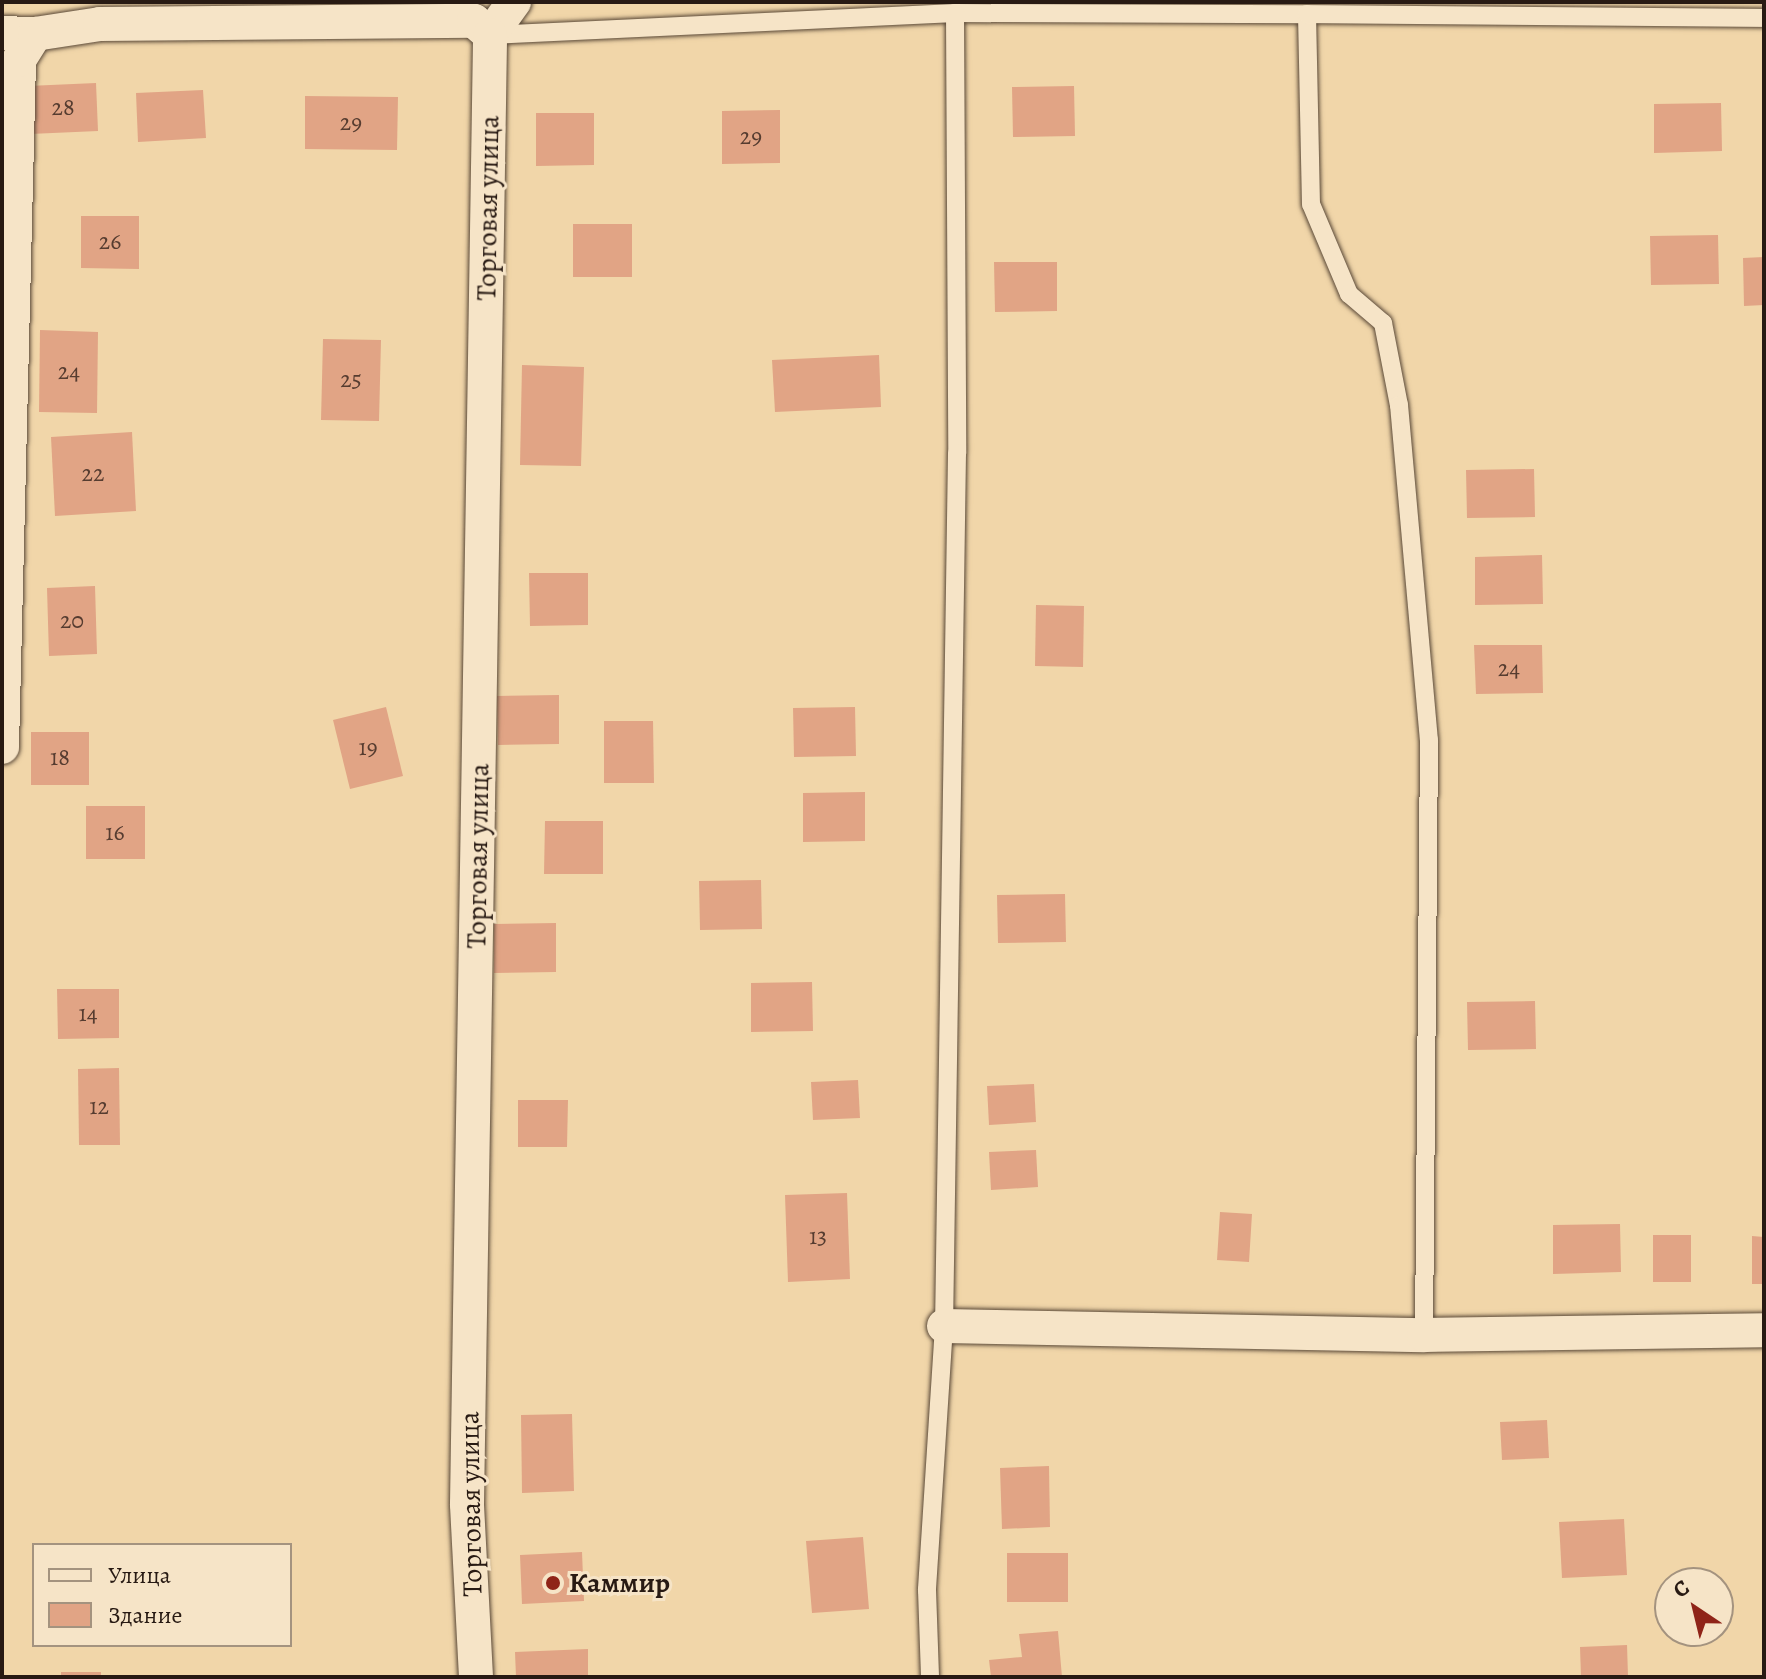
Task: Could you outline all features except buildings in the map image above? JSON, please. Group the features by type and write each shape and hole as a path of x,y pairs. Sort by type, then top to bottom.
{"street":[{"path":"2,747 18,33 100,24 474,21 490,35 514,2"},
{"name":"Торговая улица","path":"476,1677 467,1504 490,35"},
{"path":"944,1326 1424,1335 1764,1330"}],"lane":[{"path":"930,1677 927,1590 944,1326 957,453 955,13"},
{"path":"490,35 955,13 1764,18"},
{"path":"1307,14 1311,204 1349,294 1383,323 1399,405 1425,694 1424,1335"}],"place":[{"name":"Каммир","path":"553,1583"}]}
